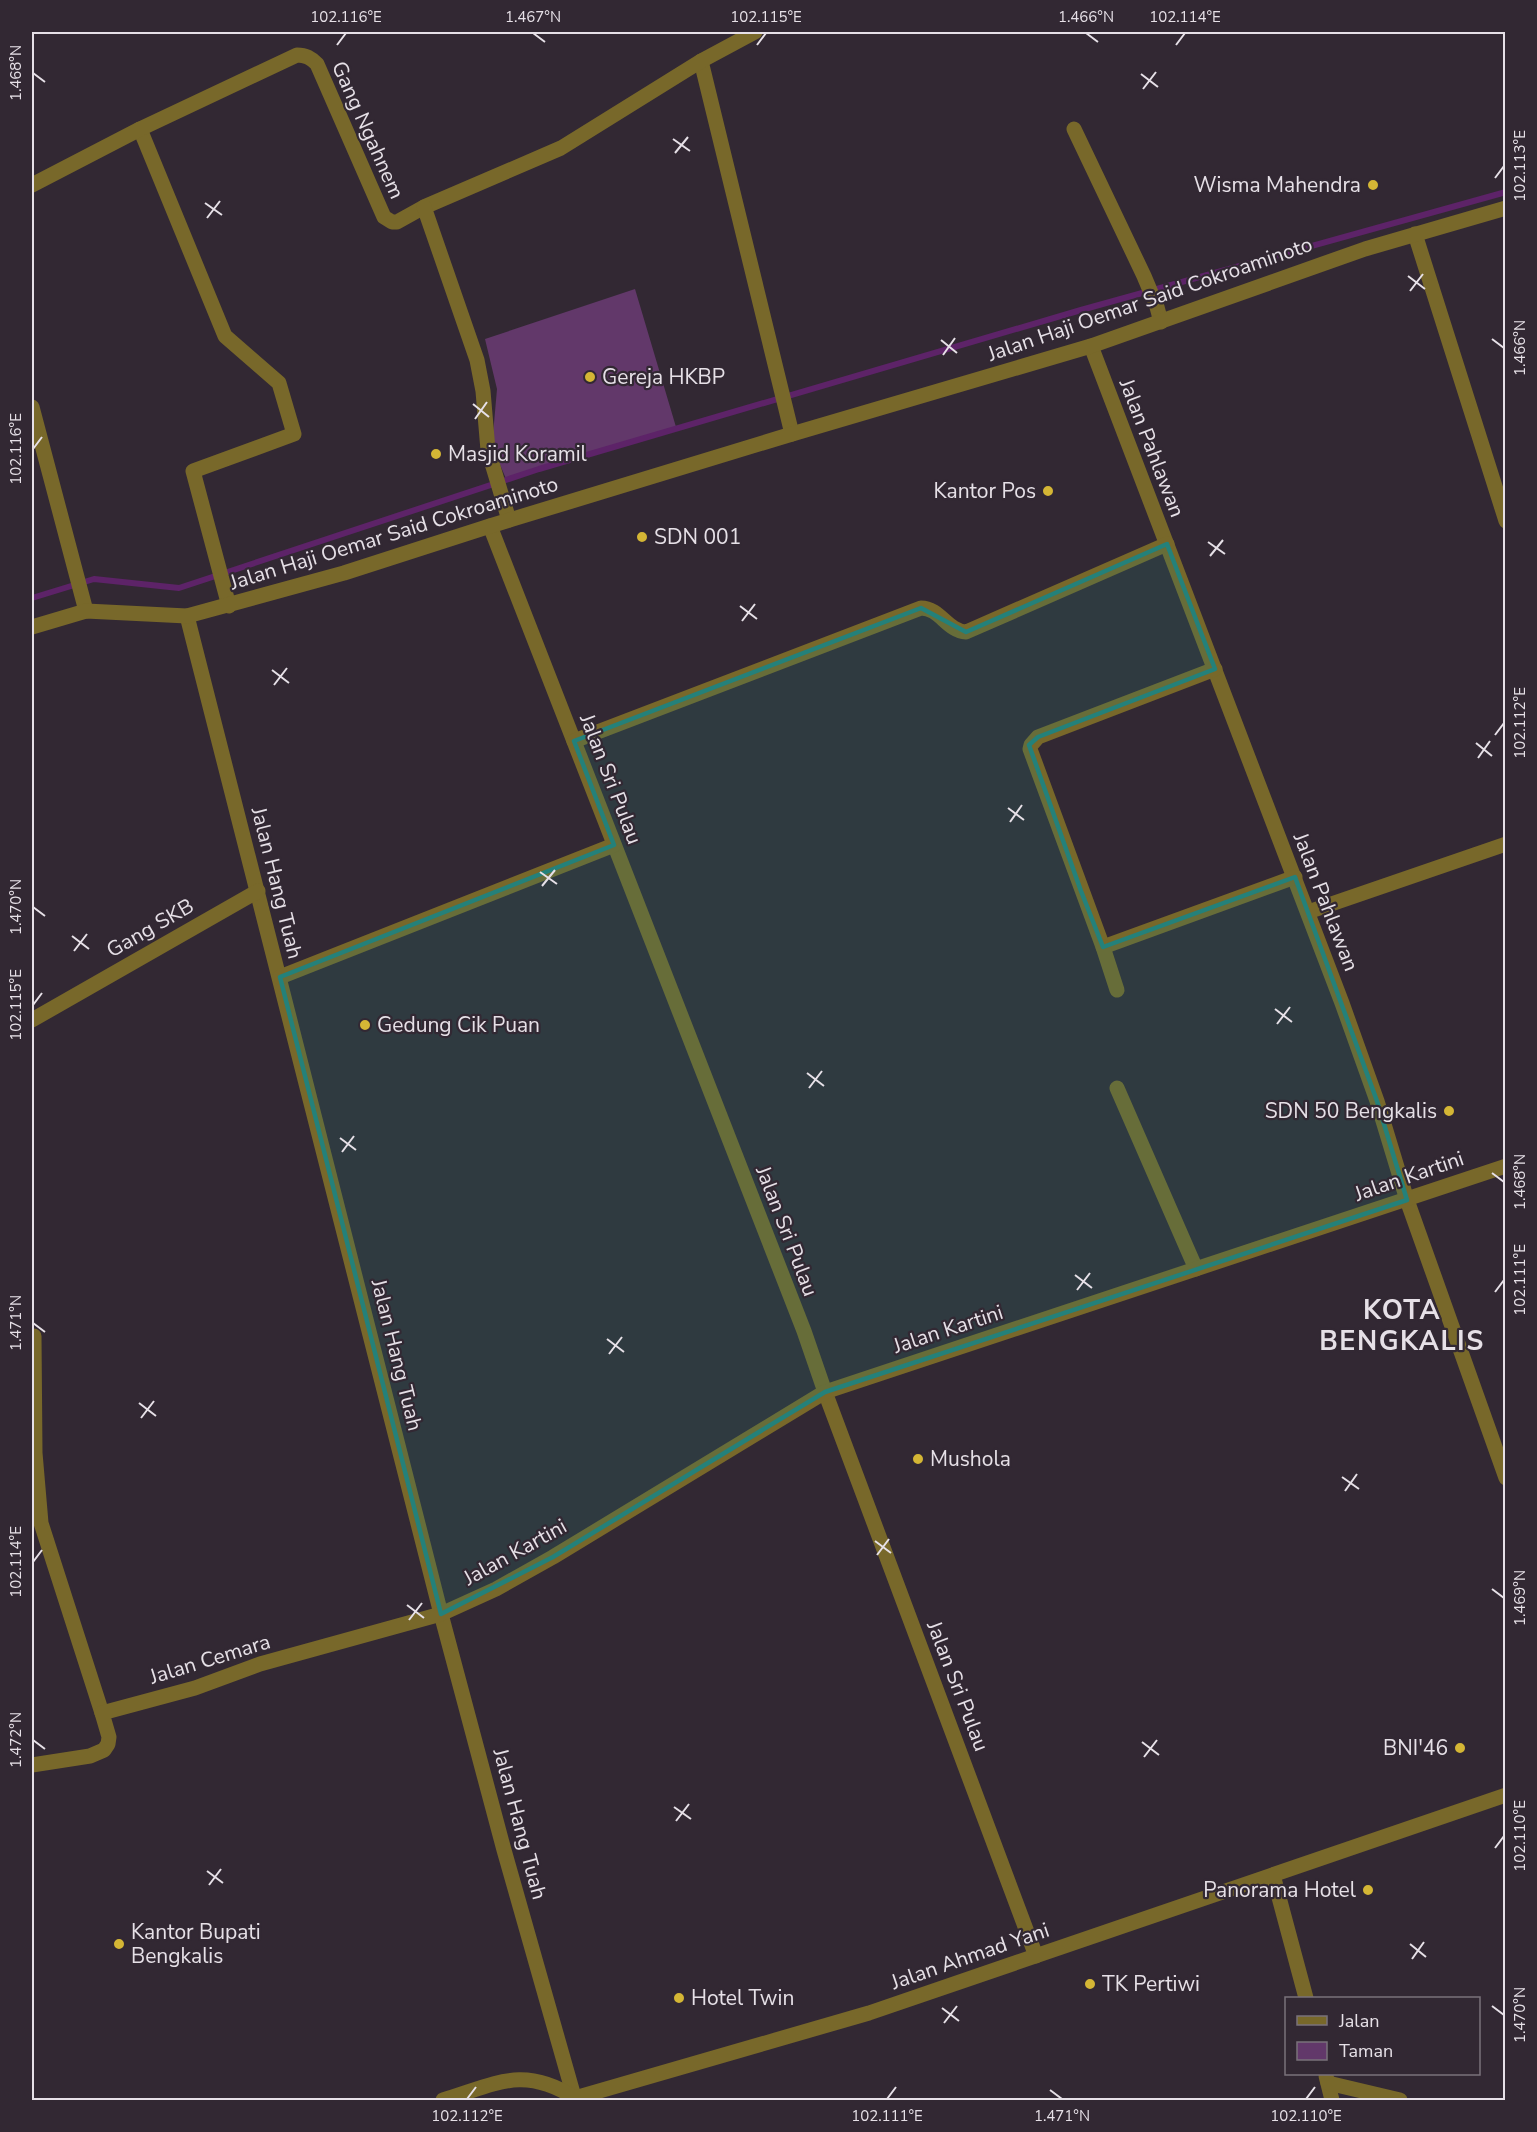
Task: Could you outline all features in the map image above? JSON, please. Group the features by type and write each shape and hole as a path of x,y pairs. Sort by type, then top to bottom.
{"street":[{"name":"Gang Ngahnem","path":"32,185 140,129 297,55 303,55 311,58 317,64 384,217 392,222 398,222 424,207 561,148 701,61 735,36 755,32"},
{"path":"701,61 790,426"},
{"path":"140,129 225,336 279,383 294,434 193,471 227,598"},
{"path":"1074,129 1144,276 1159,315"},
{"path":"424,207 477,360 483,391 486,440 507,513"},
{"name":"Jalan Haji Oemar Said Cokroaminoto","path":"32,627 84,605 187,616 227,598 344,573 490,526 507,513 790,426 1091,346 1159,315 1365,249 1506,208"},
{"path":"1415,234 1506,521"},
{"name":"Jalan Pahlawan","path":"1091,346 1308,912 1377,1101 1407,1200 1506,1478"},
{"path":"32,407 84,605"},
{"name":"Jalan Sri Pulau","path":"490,526 804,1331 1036,1956"},
{"path":"574,741 921,608 933,611 955,630 966,632 1167,544"},
{"name":"Jalan Hang Tuah","path":"187,616 441,1614 504,1851 575,2099"},
{"path":"1117,990 1030,749 1031,745 1038,737 1215,669"},
{"path":"1308,912 1506,844"},
{"path":"280,977 614,845"},
{"path":"1103,947 1295,877"},
{"name":"Gang SKB","path":"32,1020 258,891"},
{"path":"1117,1088 1196,1269"},
{"name":"Jalan Kartini","path":"441,1614 496,1589 553,1557 825,1392 1506,1166"},
{"path":"32,1765 90,1756 104,1750 109,1737 36,1524 34,1336"},
{"name":"Jalan Cemara","path":"102,1713 195,1688 260,1664 441,1614"},
{"name":"Jalan Ahmad Yani","path":"575,2099 869,2013 1506,1795"},
{"path":"1273,1875 1306,1997"},
{"path":"1332,2100 1327,2078 1400,2100"},
{"path":"443,2100 508,2080 522,2079 549,2084 575,2099"}],"highlighted area":[{"path":"1167,544 1215,669 1038,737 1029,745 1081,891 1103,947 1295,877 1377,1101 1407,1200 825,1392 553,1557 441,1614 280,977 614,845 574,741 921,608 966,632"}],"green space":[{"path":"635,289 676,427 507,481 492,446 497,389 485,339"}],"waterway":[{"path":"32,598 94,579 179,588 539,469 1081,310 1506,192"}],"place":[{"name":"Wisma Mahendra","path":"1373,185"},
{"name":"Gereja HKBP","path":"590,377"},
{"name":"Masjid Koramil","path":"436,454"},
{"name":"Kantor Pos","path":"1048,491"},
{"name":"SDN 001","path":"642,537"},
{"name":"Gedung Cik Puan","path":"365,1025"},
{"name":"SDN 50 Bengkalis","path":"1449,1111"},
{"name":"Mushola","path":"918,1459"},
{"name":"BNI'46","path":"1460,1748"},
{"name":"Panorama Hotel","path":"1368,1890"},
{"name":"Kantor Bupati Bengkalis","path":"119,1944"},
{"name":"TK Pertiwi","path":"1090,1984"},
{"name":"Hotel Twin","path":"679,1998"}],"district":[{"name":"KOTA BENGKALIS","path":"1402,1326"}]}
